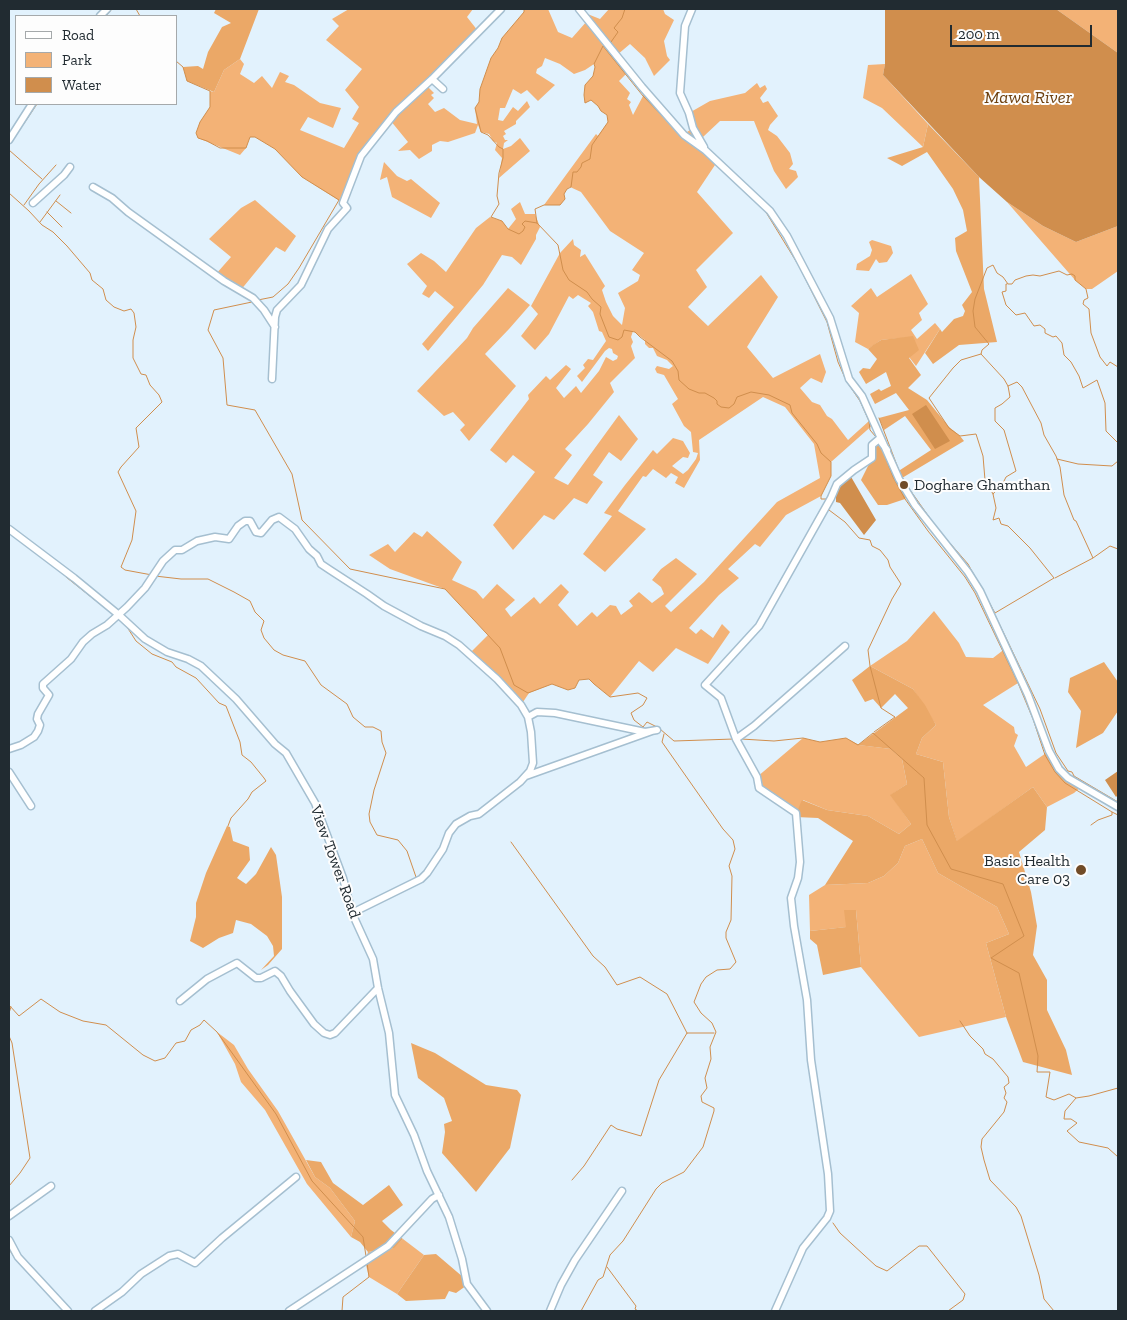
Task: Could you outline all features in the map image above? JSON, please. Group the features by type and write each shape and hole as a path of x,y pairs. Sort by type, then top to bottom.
{"street":[{"path":"272,379 277,310 301,285 328,229 347,208 342,203 361,156 396,112 432,79 501,9"},
{"path":"578,9 684,135 706,150 770,211 787,236 830,318 849,379 862,396 899,479 915,505 968,572 980,591 1028,695 1059,769 1068,778 1118,807"},
{"path":"692,9 685,26 680,93 693,128 706,150"},
{"path":"432,79 443,89"},
{"path":"9,140 31,105"},
{"path":"33,203 64,175 70,166"},
{"path":"94,186 224,281 253,298 264,310 275,327"},
{"path":"775,1311 803,1248 827,1218 830,1211 828,1174 811,1060 807,1000 791,898 798,878 800,862 796,813 759,788 757,777 736,739 722,698 705,685 759,626 837,484 872,458 872,444 878,439 887,450"},
{"path":"9,749 34,737 38,731 40,725 37,719 38,714 49,696 43,688 43,684 71,659 83,642 119,615 145,588 159,566 175,550 182,550 196,541 215,537 229,538 238,526 245,521 250,522 256,532 261,533 272,520 279,518 295,529 321,564 384,606 420,626 445,636 459,645 497,679 521,705 528,717 531,732 532,763 530,770 525,776 502,798 479,814 470,816 456,824 449,833 443,849 421,879 352,913"},
{"name":"View Tower Road","path":"9,529 119,615 145,639 167,652 188,659 206,670 251,714 275,744 286,753 318,810 344,878 352,913 373,959 389,1033 395,1095 449,1217 462,1259 467,1284 486,1311"},
{"path":"736,739 754,726 845,646"},
{"path":"525,776 654,730 645,732 555,713 537,712 528,717"},
{"path":"9,772 31,806"},
{"path":"180,1000 207,979 237,963 256,978 262,978 276,972 281,976 290,992 314,1024 330,1035 336,1033 378,988"},
{"path":"95,1311 122,1292 141,1274 174,1254 178,1254 195,1263 222,1238 296,1177"},
{"path":"9,1216 51,1186"},
{"path":"550,1311 558,1296 561,1285 575,1260 622,1191"},
{"path":"289,1311 388,1246 438,1195"},
{"path":"9,1240 18,1257 68,1311"}],"green space":[{"path":"349,9 473,9 467,17 478,31 426,85 434,93 431,95 434,98 428,104 435,112 444,108 460,120 477,124 475,108 479,102 480,89 491,58 502,38 524,12 524,9 548,9 558,32 572,38 587,21 580,11 600,19 609,9 663,9 665,14 674,20 664,41 667,56 670,60 654,76 645,58 630,44 617,55 629,71 619,81 630,93 627,99 631,102 629,105 633,115 643,96 642,87 684,134 693,128 689,113 710,101 745,93 757,83 760,88 765,85 767,89 760,98 763,103 768,101 778,116 768,130 777,136 790,153 793,164 789,169 796,171 798,177 786,189 774,171 754,121 720,121 703,137 709,154 717,162 697,192 733,233 696,270 707,287 688,307 708,326 761,275 778,297 747,347 773,378 820,354 826,372 822,383 811,378 800,388 812,402 820,405 848,440 869,421 875,423 831,462 831,476 821,496 786,515 760,547 755,544 728,569 739,578 719,595 689,628 696,634 701,629 713,638 722,624 730,632 708,664 676,648 653,672 639,661 610,697 589,679 579,680 575,688 568,690 552,684 529,693 521,705 469,654 488,635 445,589 390,569 369,555 388,544 395,552 414,532 422,537 427,531 462,562 452,580 476,591 483,599 497,584 515,600 505,609 511,617 534,597 540,604 561,584 569,592 558,605 577,626 592,612 597,617 610,605 616,606 621,615 633,606 629,601 639,592 652,603 664,594 661,587 652,580 661,569 676,558 697,574 665,606 671,612 704,582 777,502 820,478 814,444 785,407 763,397 699,440 700,460 684,488 675,483 678,477 671,473 666,478 653,469 646,477 643,476 618,511 646,529 605,572 583,554 612,516 604,513 625,485 653,450 657,454 673,438 683,441 690,453 688,458 683,457 672,466 683,474 696,459 698,453 693,452 691,432 684,426 672,404 678,399 664,375 657,373 655,369 657,366 669,369 673,366 667,360 657,356 653,348 649,348 645,344 645,340 633,331 631,346 635,358 610,383 614,392 565,449 572,455 554,478 568,485 619,415 638,439 621,461 609,452 593,475 603,482 587,504 574,498 554,520 544,515 513,550 493,525 535,472 513,455 506,463 490,450 529,399 528,395 546,376 550,380 566,365 571,369 556,388 564,398 576,386 581,393 599,371 606,357 613,361 618,356 609,348 582,382 577,376 585,368 583,365 588,359 593,360 606,341 602,332 599,331 593,312 588,306 591,303 578,295 573,299 569,296 549,334 535,350 521,336 538,314 531,306 560,253 573,239 574,245 581,250 580,257 585,254 605,286 602,290 606,302 613,316 622,325 625,308 618,293 638,281 640,275 632,270 644,253 610,231 581,192 570,187 564,194 565,199 560,205 544,205 596,134 598,136 608,122 607,115 591,100 585,103 585,85 593,76 595,67 594,64 574,74 560,64 545,58 542,66 537,69 536,73 555,85 538,101 527,90 521,94 513,89 505,108 500,108 498,120 503,121 513,107 518,111 527,101 530,107 516,121 516,124 504,131 506,134 503,136 505,140 508,140 504,143 503,149 511,146 520,138 530,151 499,178 502,158 495,150 497,143 493,141 489,134 481,132 478,125 475,133 448,142 440,141 432,145 432,151 419,159 410,150 398,151 408,142 390,120 367,147 343,203 302,177 275,149 255,137 250,137 246,148 240,155 198,138 196,133 200,122 210,107 210,91 214,92 224,70 240,59 244,64 240,74 254,83 262,76 272,88 280,72 289,76 285,82 294,85 320,103 341,108 333,128 308,117 300,130 344,148 359,123 352,119 359,107 345,90 362,69 326,40 339,26 332,19"},
{"path":"1056,9 1117,9 1118,53"},
{"path":"885,64 883,75 928,124 923,147 882,108 863,98 868,65"},
{"path":"384,162 397,176 407,181 411,179 440,203 431,218 392,197 387,177 380,180"},
{"path":"255,200 296,236 285,252 276,247 240,291 216,274 231,257 209,239 241,208"},
{"path":"520,202 525,214 535,214 540,227 536,239 521,265 512,257 502,255 483,285 428,351 422,344 454,307 435,291 429,298 422,294 427,286 407,264 421,253 446,272 476,228 490,217 502,221 508,229 516,219 511,209"},
{"path":"1007,202 1043,226 1076,242 1118,226 1118,271 1092,289 1086,289 1075,280"},
{"path":"872,240 891,246 893,253 887,262 879,263 876,259 869,271 856,270 857,264 870,256 872,250 869,242"},
{"path":"911,274 928,304 919,313 922,320 911,330 917,339 935,323 940,329 916,366 909,357 913,337 881,340 868,349 855,342 859,313 851,306 871,288 877,297"},
{"path":"508,288 530,305 485,354 516,386 469,441 460,430 465,425 453,412 444,416 417,391 467,338 473,328"},
{"path":"934,611 959,643 966,657 993,658 1006,648 1024,685 1018,683 983,705 1014,727 1015,733 1018,735 1014,746 1026,767 1049,751 1059,769 1082,786 1074,793 1047,807 1033,787 957,842 949,817 943,762 916,754 922,738 936,725 913,689 870,666 907,641"},
{"path":"803,738 820,742 846,738 859,745 891,749 902,759 907,784 891,795 911,824 899,834 868,816 827,810 803,800 796,813 759,788 757,777"},
{"path":"922,839 938,873 997,907 1009,934 986,943 1006,1017 919,1037 861,967 856,910 847,927 810,931 809,895 825,885 868,883 884,876 898,863 905,846"},
{"path":"217,1032 234,1045 248,1069 278,1111 315,1177 330,1188 355,1221 351,1237 307,1184 265,1110 241,1082 235,1064"},
{"path":"403,1239 424,1255 397,1294 369,1277 365,1261 368,1252 393,1248"}],"shaded area":[{"path":"216,9 259,9 240,59 224,70 214,92 187,81 183,67 198,66 203,69 208,52 222,27 231,23 214,13"},
{"path":"928,124 979,177 984,289 997,342 959,345 933,364 925,353 940,329 942,332 954,319 963,316 965,311 962,305 972,292 956,251 955,238 967,231 963,210 953,189 927,152 902,166 887,158 923,147"},
{"path":"913,336 919,350 909,358 921,375 908,388 927,400 949,427 964,441 902,478 908,494 905,499 887,505 878,505 861,480 872,458 872,445 879,439 897,472 931,450 905,416 884,430 879,418 909,410 896,393 875,404 870,394 891,386 886,372 866,384 859,372 863,368 870,369 877,359 868,349 873,345 881,340"},
{"path":"1104,662 1118,682 1118,711 1103,733 1076,748 1081,711 1068,692 1070,678"},
{"path":"870,666 913,689 936,725 922,738 916,754 943,762 949,817 957,841 1033,787 1047,807 1045,830 1019,852 1031,892 1037,926 1033,955 1047,980 1047,1010 1066,1050 1072,1075 1023,1062 1006,1017 986,943 1009,934 997,907 938,873 922,839 905,846 898,863 884,876 868,883 825,885 853,841 818,818 796,817 802,800 827,810 868,816 899,834 911,824 890,795 907,784 902,759 891,749 858,745 908,708 895,694 881,708 873,699 865,702 852,680"},
{"path":"227,826 230,827 233,841 249,847 250,860 237,878 246,884 256,874 271,847 276,855 282,897 282,949 261,970 274,956 273,946 267,936 251,924 236,920 233,933 219,938 203,948 190,941 196,917 196,903 206,873"},
{"path":"844,910 856,910 861,967 823,975 817,945 810,939 810,931 846,927"},
{"path":"411,1043 435,1053 486,1085 517,1090 521,1095 510,1148 476,1192 442,1153 445,1132 444,1124 452,1121 444,1098 418,1078"},
{"path":"306,1160 321,1162 333,1183 363,1205 389,1185 403,1205 382,1221 403,1239 394,1248 368,1252 360,1242 351,1237 355,1221 330,1188 315,1177"},
{"path":"436,1254 470,1283 456,1293 449,1291 445,1299 406,1301 397,1294 424,1255"}],"water":[{"name":"Mawa River","path":"885,9 1056,9 1118,53 1118,226 1076,242 1043,226 1007,202 979,177 883,75 885,64"},
{"path":"926,405 950,441 935,449 912,414"},
{"path":"850,475 876,520 864,535 840,503 836,502 836,492"},
{"path":"1118,771 1118,795 1116,797 1105,780"}],"waterway":[{"path":"107,15 112,9"},
{"path":"136,9 139,15"},
{"path":"524,9 524,12 502,38 491,58 480,89 479,102 475,108 481,132 488,135 503,149 497,196 499,204 491,217 502,221 508,229 519,234 525,227 522,224 525,221 537,223 558,245 563,270 569,280 587,292 601,307 600,314 609,337 618,340 622,337 624,330 635,332 672,361 678,371 679,380 689,389 705,393 714,398 721,407 729,408 734,404 737,397 751,392 769,395 790,405 792,413 817,444 821,453 831,462 831,476 821,496 821,499 828,499"},
{"path":"611,42 618,32 614,28 622,18 625,9"},
{"path":"537,223 535,209 544,205 560,205 565,199 564,194 567,189 571,187 573,172 577,172 582,163 590,159 592,145 608,122 607,115 591,100 585,103 584,95 585,85 593,76 594,64 603,46 643,96 674,128"},
{"path":"178,63 183,67 187,81 210,91 210,107 200,122 196,133 198,138 220,148 246,148 250,137 255,137 275,149 302,177 339,200 288,284 273,297 258,300"},
{"path":"23,125 36,105"},
{"path":"16,134 20,129"},
{"path":"9,150 42,179"},
{"path":"700,150 706,155"},
{"path":"24,205 56,165"},
{"path":"9,193 67,246 90,273 92,280 103,289 106,300 114,307 124,311 131,309 134,313 136,327 133,340 133,358 141,374 146,375 150,385 159,395 162,402 136,428 139,447 118,472 136,511 132,540 121,567 125,570 152,575"},
{"path":"40,222 60,195"},
{"path":"56,201 71,213"},
{"path":"764,209 799,266 827,322 838,362 845,378"},
{"path":"47,212 62,227"},
{"path":"936,527 968,564 995,613 1054,578 1030,548 1008,526 1001,524 999,518 993,520 996,508 993,494 1006,477 1016,471 1004,430 995,421 995,408 1010,397 1008,386 981,354 982,350 989,344 975,327 973,311 975,299 987,268 993,265 997,273 1008,284 1012,284 1015,280 1026,276 1040,276 1059,271 1075,276 1075,280 1086,289 1088,298 1084,300 1083,304 1089,309 1091,333 1100,357 1107,366 1110,362 1118,367"},
{"path":"1007,284 1006,291 1002,292 1006,305 1016,315 1025,313 1034,326 1040,325 1045,329 1045,333 1053,337 1056,336 1062,343 1064,355 1071,362 1083,388 1097,380 1105,403 1106,431 1118,443"},
{"path":"252,302 214,310 208,330 223,358 227,405 255,410 292,474 302,520 350,569 445,589 500,648 514,685 528,693 552,684 568,690 575,688 579,680 589,679 610,697 638,693 647,698 643,705 631,713 634,720 643,727 647,722 657,727"},
{"path":"981,354 961,360 929,398 949,428 960,436 976,434 983,456 985,480 993,494"},
{"path":"847,382 860,401 869,421 870,430 876,437"},
{"path":"1008,386 1017,382 1022,387 1041,423 1044,435 1060,467 1064,495 1093,558 1055,578"},
{"path":"879,418 901,476"},
{"path":"883,451 893,477 905,499 965,577 975,593 1018,683 1045,755 1055,772 1065,783 1112,812"},
{"path":"1057,459 1078,464 1112,466 1118,461"},
{"path":"903,480 934,524"},
{"path":"829,510 845,522 859,538 870,540 872,546 880,550 888,560 890,567 901,584 868,650 870,666 881,708 895,717 874,732"},
{"path":"1093,558 1110,546 1118,549"},
{"path":"155,576 181,579 208,579 250,601 255,612 264,621 261,630 264,638 274,650 283,655 305,661 321,685 347,704 353,717 365,727 373,727 381,731 386,753 374,790 369,814 370,822 377,835 398,840 407,851 416,877"},
{"path":"66,577 115,616"},
{"path":"996,617 1040,709 1056,753 1068,771 1072,772 1074,776 1118,802"},
{"path":"118,618 127,627 136,641 152,654 172,662 176,667 196,678 219,703 226,706 240,742 242,755 251,762 266,781 252,792 231,818 228,826"},
{"path":"660,729 674,741 734,739"},
{"path":"741,739 774,741 803,738 820,742 846,738 858,745 873,733 924,778 927,825 951,869 1003,884 1024,936 991,958 1019,973 1038,1056 1037,1072 1050,1072 1046,1097 1054,1100 1069,1094 1076,1098 1065,1111 1064,1119 1071,1119 1077,1123 1067,1131 1079,1142 1108,1148 1118,1157"},
{"path":"581,1311 598,1280 603,1277 610,1255 623,1241 656,1189 662,1183 684,1172 703,1147 714,1108 702,1102 701,1096 707,1088 705,1078 711,1059 710,1047 716,1032 712,1023 701,1013 694,1002 706,977 717,970 730,969 736,962 726,938 726,932 731,920 732,876 729,866 735,849 733,840 723,829 662,742 664,734"},
{"path":"1091,825 1098,820 1112,815 1112,812 1118,815"},
{"path":"511,842 593,956 605,967 617,985 640,977 667,994 687,1033"},
{"path":"9,1005 19,1016 41,999 60,1012 83,1021 106,1025 143,1055 155,1061 165,1058 176,1043 185,1041 191,1030 200,1025 204,1020 217,1032 276,1114 312,1181 363,1237 366,1256"},
{"path":"9,1013 11,1007"},
{"path":"960,1021 985,1054 993,1059 1008,1077 1009,1083 1004,1087 1006,1093 1004,1098 1007,1102 1004,1112 982,1139 981,1147 990,1180 1016,1207 1021,1216 1039,1275 1044,1299 1054,1311"},
{"path":"572,1180 584,1166 611,1125 617,1129 641,1136 659,1080 687,1033 714,1033"},
{"path":"9,1036 12,1043 30,1158 9,1186"},
{"path":"1076,1098 1118,1088"},
{"path":"833,1223 840,1233 876,1266 887,1271 919,1246 927,1246 965,1294 963,1300 948,1311"},
{"path":"9,1249 14,1257"},
{"path":"17,1260 36,1281"},
{"path":"342,1311 343,1297 369,1277 367,1263"},
{"path":"607,1267 638,1311"},
{"path":"54,1300 63,1311"}],"place":[{"name":"Doghare Ghamthan","path":"904,485"},
{"name":"Basic Health Care 03","path":"1081,870"}]}
